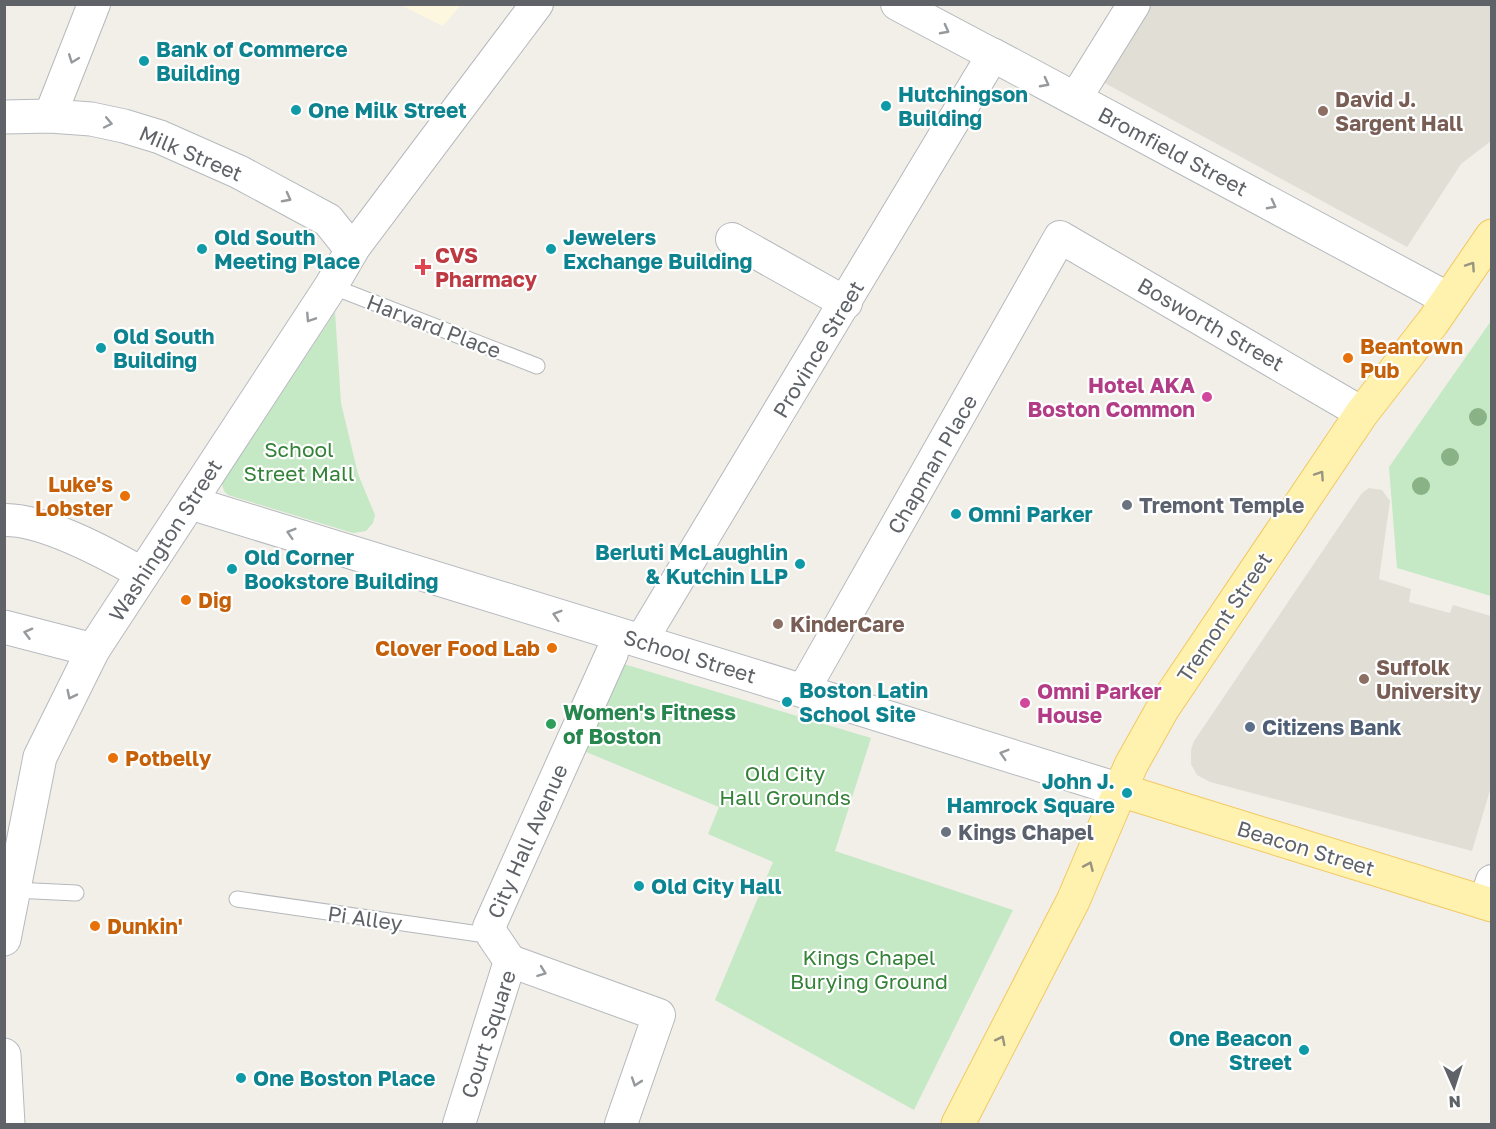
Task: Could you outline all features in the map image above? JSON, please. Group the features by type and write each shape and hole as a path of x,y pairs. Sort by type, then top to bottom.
{"main road":[{"name":"Bromfield Street","path":"993,56 1448,299"},
{"name":"Milk Street","path":"4,117 50,116 91,119 160,137 239,172 328,220 352,250"},
{"name":"Tremont Street","path":"958,1125 1073,902 1120,790 1163,708 1362,413 1433,322 1491,236"},
{"name":"Washington Street","path":"4,939 39,758 93,650 331,286 352,250"},
{"name":"School Street","path":"190,503 627,647 803,690 1120,790"},
{"path":"4,627 93,650"},
{"name":"Beacon Street","path":"1120,790 1489,897"},
{"path":"4,1055 8,1125"}],"street":[{"path":"50,116 94,4"},
{"name":"Washington Street","path":"352,250 537,4"},
{"name":"Bromfield Street","path":"897,4 993,56"},
{"path":"1075,99 1134,4"},
{"name":"Province Street","path":"627,647 846,303 993,56"},
{"name":"Bosworth Street","path":"1060,237 1362,413"},
{"name":"Chapman Place","path":"803,690 1060,237"},
{"path":"732,239 846,303"},
{"path":"4,520 21,520 36,524 110,555 143,574"},
{"name":"City Hall Avenue","path":"501,948 489,927 627,647"},
{"name":"Court Square","path":"459,1125 501,948 659,1015 621,1125"}],"lane":[{"name":"Harvard Place","path":"331,286 537,366"},
{"path":"14,890 76,893"},
{"name":"Pi Alley","path":"237,899 501,948"}],"shaded area":[{"path":"401,5 461,5 443,26"},
{"name":"David J. Sargent Hall","path":"1151,5 1491,5 1491,141 1461,164 1407,247 1099,80"},
{"name":"Suffolk University","path":"1369,488 1382,490 1390,501 1379,579 1411,589 1409,602 1450,613 1453,605 1491,616 1491,787 1472,851 1210,782 1197,775 1191,764 1191,750 1194,741 1355,503"}],"green space":[{"name":"School Street Mall","path":"335,312 341,403 358,474 375,515 373,523 366,531 353,533 228,495 222,484"},
{"path":"1491,321 1492,596 1397,568 1389,467"},
{"path":"617,662 871,738 835,851 1013,910 914,1110 715,1000 773,862 708,834 719,807 579,749"}],"place":[{"name":"Bank of Commerce Building","path":"144,61"},
{"name":"Hutchingson Building","path":"886,106"},
{"name":"One Milk Street","path":"296,110"},
{"name":"David J. Sargent Hall","path":"1323,111"},
{"name":"Old South Meeting Place","path":"202,249"},
{"name":"Jewelers Exchange Building","path":"551,249"},
{"name":"CVS Pharmacy","path":"423,267"},
{"name":"Old South Building","path":"101,348"},
{"name":"Beantown Pub","path":"1348,358"},
{"name":"Hotel AKA Boston Common","path":"1207,397"},
{"name":"Luke's Lobster","path":"125,496"},
{"name":"Tremont Temple","path":"1127,505"},
{"name":"Omni Parker","path":"956,514"},
{"name":"Berluti McLaughlin & Kutchin LLP","path":"800,564"},
{"name":"Old Corner Bookstore Building","path":"232,569"},
{"name":"Dig","path":"186,600"},
{"name":"KinderCare","path":"778,624"},
{"name":"Clover Food Lab","path":"552,648"},
{"name":"Suffolk University","path":"1364,679"},
{"name":"Boston Latin School Site","path":"787,702"},
{"name":"Omni Parker House","path":"1025,703"},
{"name":"Women's Fitness of Boston","path":"551,724"},
{"name":"Citizens Bank","path":"1250,727"},
{"name":"Potbelly","path":"113,758"},
{"name":"John J. Hamrock Square","path":"1127,793"},
{"name":"Kings Chapel","path":"946,832"},
{"name":"Old City Hall","path":"639,886"},
{"name":"Dunkin'","path":"95,926"},
{"name":"One Beacon Street","path":"1304,1050"},
{"name":"One Boston Place","path":"241,1078"}],"park label":[{"name":"Old City Hall Grounds","path":"785,785"},
{"name":"Kings Chapel Burying Ground","path":"869,969"}]}
